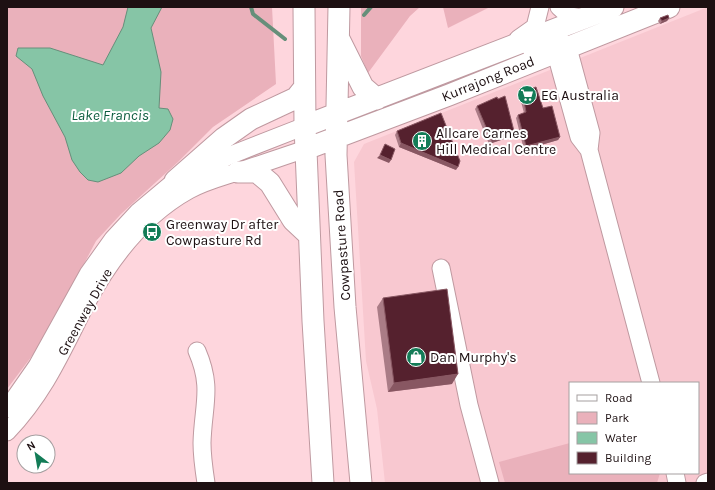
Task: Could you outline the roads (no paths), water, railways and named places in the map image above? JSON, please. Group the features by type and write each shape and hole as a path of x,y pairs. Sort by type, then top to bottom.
{"main road":[{"path":"304,7 304,88 309,235 323,483"},
{"name":"Cowpasture Road","path":"339,7 336,138 345,307 361,483"},
{"name":"Kurrajong Road","path":"305,126 613,7"},
{"name":"Kurrajong Road","path":"306,149 560,51 669,7"},
{"path":"338,37 363,87 377,99"},
{"path":"175,181 224,138 251,119 296,98 304,88"},
{"path":"238,172 257,172 270,183 293,220 309,235"}],"street":[{"path":"488,56 535,27 540,7"},
{"path":"559,7 569,16 585,18"},
{"path":"430,78 506,59 552,42 561,41 560,51 591,133 589,150 651,382"},
{"name":"Greenway Drive","path":"7,409 37,366 88,274 103,252 129,220 175,181 231,155 305,126"},
{"name":"Greenway Drive","path":"7,432 45,384 97,284 124,246 171,201 209,181 306,149"},
{"path":"441,268 467,365 469,406 490,483"},
{"path":"197,351 204,368 207,387 202,443 206,483"}],"water":[{"name":"Lake Francis","path":"128,7 162,7 151,28 161,72 159,108 168,109 173,119 170,130 159,143 139,156 121,173 98,182 88,180 80,172 72,160 65,137 43,96 32,69 16,56 18,48 50,48 103,65 123,27"}],"waterway":[{"path":"251,7 253,14 285,39"},
{"path":"364,15 371,7"}],"place":[{"name":"EG Australia","path":"527,95"},
{"name":"Allcare Carnes Hill Medical Centre","path":"422,141"},
{"name":"Greenway Dr after Cowpasture Rd","path":"152,232"},
{"name":"Dan Murphy's","path":"416,357"}]}
